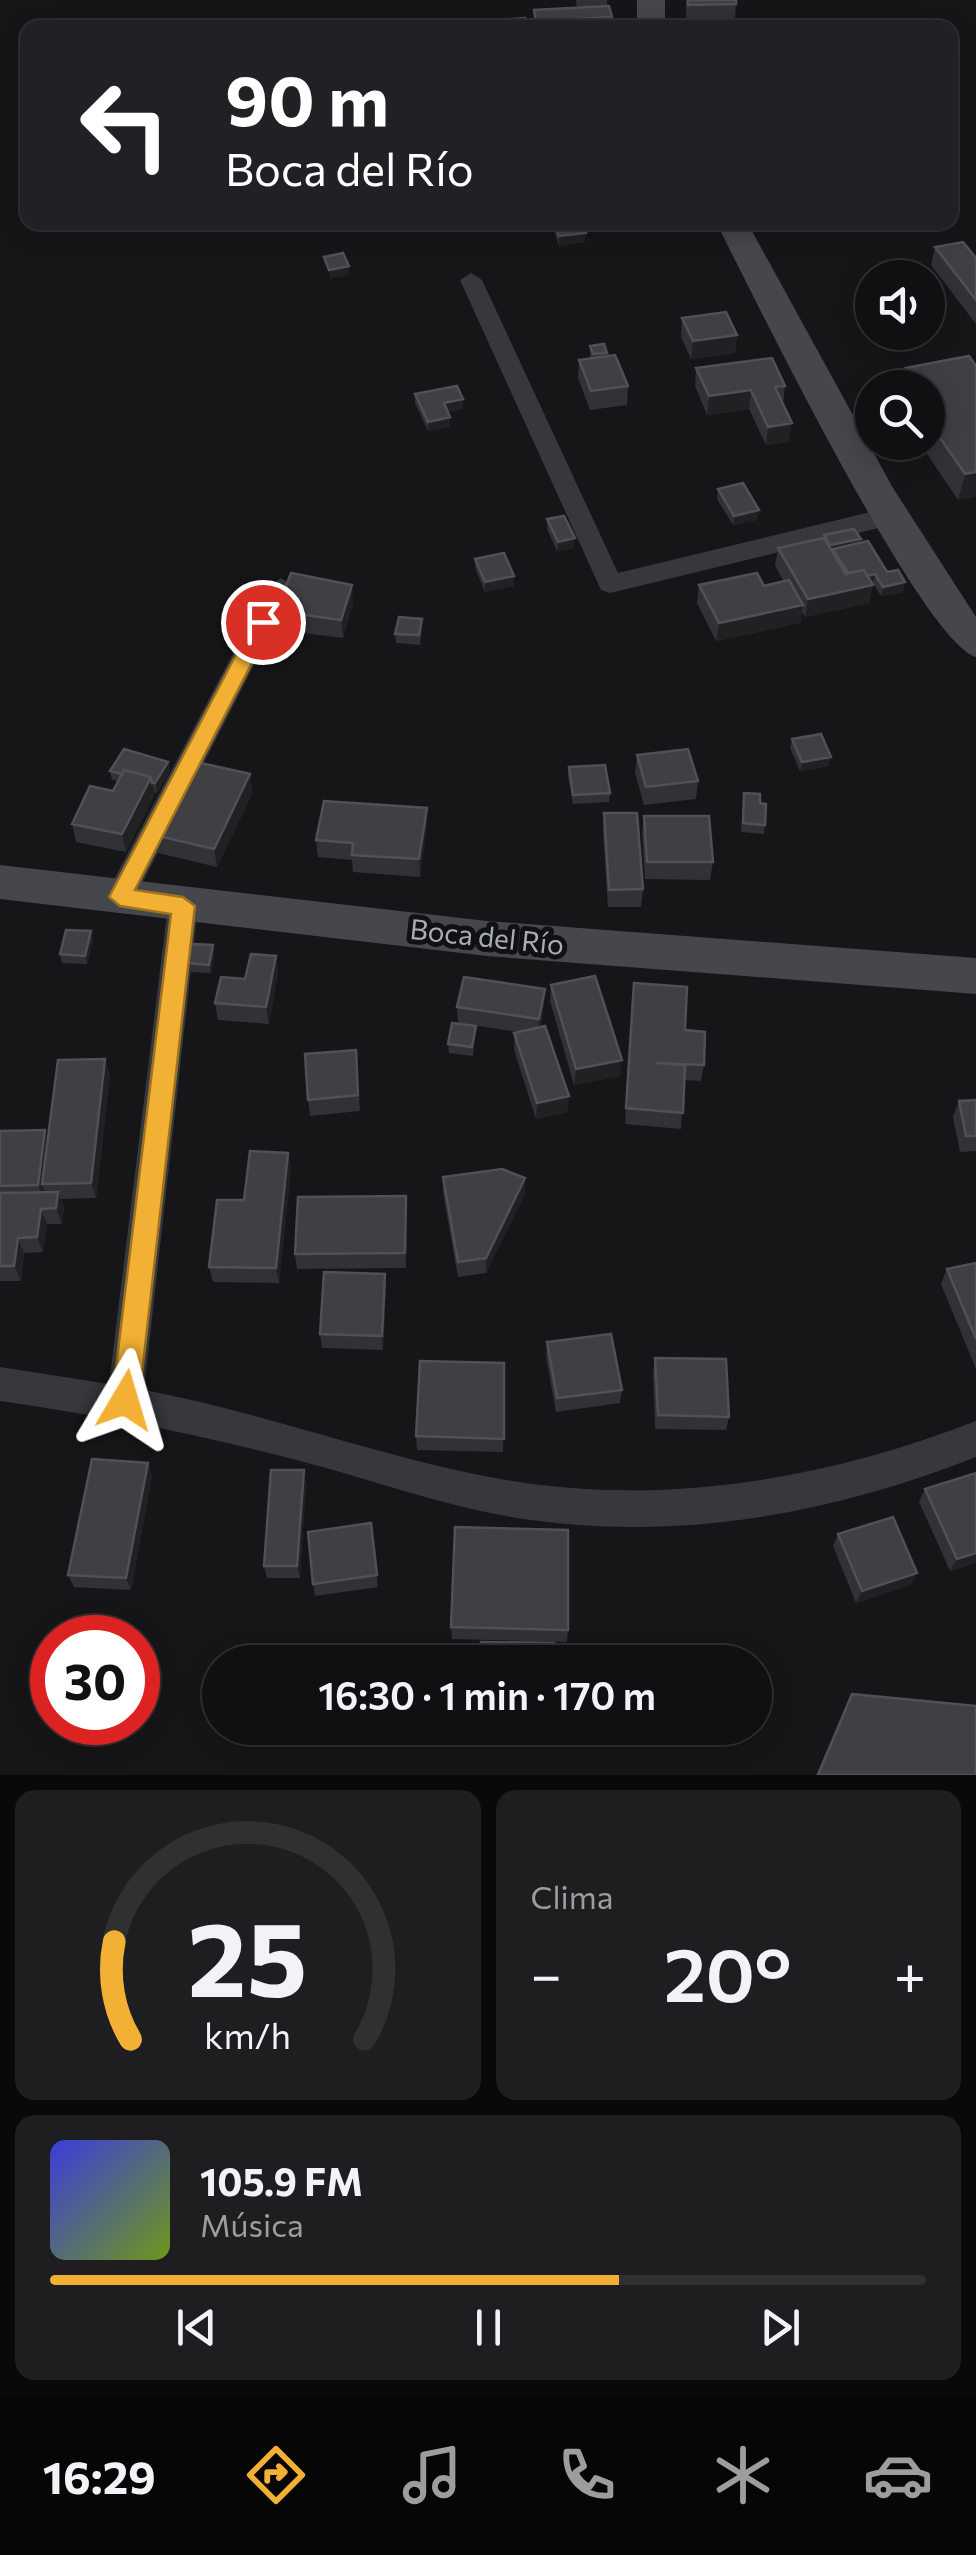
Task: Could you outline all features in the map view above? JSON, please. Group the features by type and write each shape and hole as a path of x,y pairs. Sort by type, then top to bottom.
{"main road":[{"path":"735,230 821,395 891,516 950,611 976,642"},
{"name":"Boca del Río","path":"0,882 183,906 778,966 976,976"}],"street":[{"path":"471,280 610,584 891,516"},
{"path":"120,897 281,587"},
{"path":"125,1400 183,906"},
{"path":"0,1384 125,1400 529,1502 637,1510 759,1502 938,1456 976,1440"}],"building":[{"path":"688,0 736,0 736,4 688,5"},
{"path":"609,6 612,17 536,20 534,10"},
{"path":"557,230 586,233 559,236"},
{"path":"963,242 976,258 976,300 935,247"},
{"path":"343,253 349,266 329,270 324,257"},
{"path":"726,312 737,335 693,341 682,318"},
{"path":"604,344 607,353 593,354 590,346"},
{"path":"615,355 628,386 591,391 579,360"},
{"path":"969,356 976,366 976,472 965,474 945,445 945,370 906,368"},
{"path":"772,358 785,386 775,387 792,423 768,427 751,390 709,396 696,368"},
{"path":"457,386 463,399 444,403 450,417 428,422 415,394"},
{"path":"743,483 759,510 734,516 718,489"},
{"path":"564,516 575,538 558,542 547,519"},
{"path":"854,529 861,539 830,545 824,535"},
{"path":"824,538 846,574 864,570 873,585 808,599 778,548"},
{"path":"868,541 887,572 898,570 905,582 883,587 875,574 867,576 864,570 848,573 833,549"},
{"path":"504,553 514,576 485,582 475,559"},
{"path":"291,573 352,585 341,620 276,611"},
{"path":"757,573 764,586 789,580 803,605 719,623 699,585"},
{"path":"399,617 422,619 419,635 395,634"},
{"path":"821,734 831,757 802,762 792,739"},
{"path":"124,749 168,762 155,783 151,777 124,770 122,774 110,771"},
{"path":"688,749 698,781 646,787 637,755"},
{"path":"192,761 250,774 214,849 154,835"},
{"path":"605,765 610,793 573,795 569,767"},
{"path":"124,770 151,777 122,834 72,824 90,786 113,791"},
{"path":"744,793 760,794 760,803 766,804 765,825 743,823"},
{"path":"324,801 427,808 419,859 352,855 353,843 316,840"},
{"path":"604,813 637,813 643,889 609,890"},
{"path":"644,816 709,816 713,862 647,862"},
{"path":"66,930 91,931 85,956 60,954"},
{"path":"192,944 213,945 209,965 187,963"},
{"path":"251,954 276,956 266,1007 215,1003 221,977 245,979"},
{"path":"595,976 622,1060 576,1069 551,985"},
{"path":"464,977 545,989 539,1019 457,1007"},
{"path":"634,983 687,987 685,1030 705,1032 704,1065 656,1063 685,1065 683,1113 626,1108"},
{"path":"452,1023 476,1026 472,1047 448,1044"},
{"path":"545,1026 569,1096 537,1103 514,1033"},
{"path":"356,1050 358,1095 308,1100 305,1054"},
{"path":"105,1059 91,1183 42,1184 58,1060"},
{"path":"976,1100 976,1136 966,1136 959,1101"},
{"path":"45,1130 38,1185 0,1186 0,1131"},
{"path":"250,1151 288,1153 276,1268 209,1267 217,1200 244,1200"},
{"path":"502,1169 525,1178 486,1258 458,1262 443,1177"},
{"path":"58,1192 56,1208 41,1209 37,1237 18,1238 14,1266 0,1266 0,1193"},
{"path":"406,1196 405,1253 295,1254 298,1197"},
{"path":"976,1263 976,1339 947,1269"},
{"path":"324,1272 385,1274 382,1336 320,1334"},
{"path":"611,1334 622,1390 557,1398 547,1342"},
{"path":"655,1358 726,1359 729,1417 658,1415"},
{"path":"420,1361 504,1363 504,1439 416,1436"},
{"path":"92,1459 148,1463 126,1578 68,1575"},
{"path":"271,1470 304,1470 297,1566 264,1566"},
{"path":"976,1473 976,1553 957,1559 925,1489"},
{"path":"893,1517 917,1573 862,1591 838,1534"},
{"path":"371,1523 377,1575 313,1584 308,1532"},
{"path":"455,1527 568,1530 568,1630 451,1627"},
{"path":"481,1642 554,1643 554,1645 481,1645"},
{"path":"852,1694 976,1706 976,1775 818,1775"}],"route":[{"path":"125,1400 183,906 120,897 263,622"}]}
